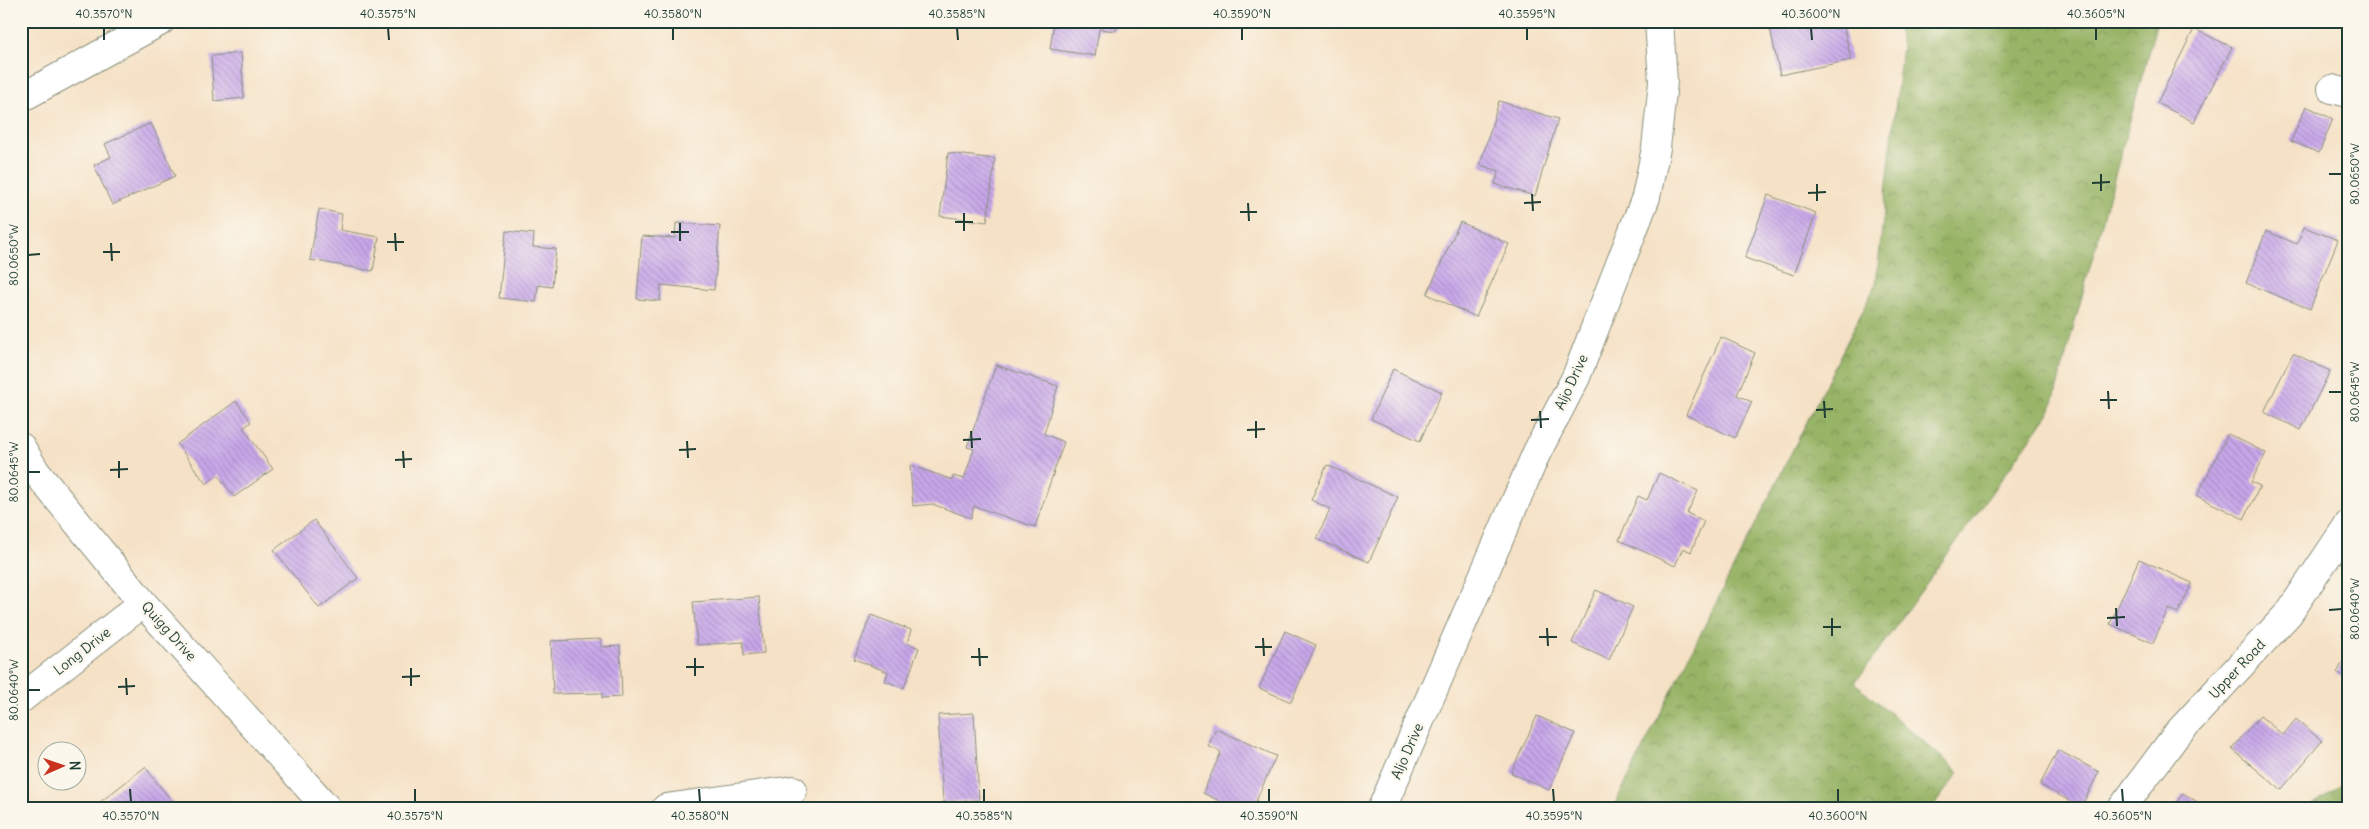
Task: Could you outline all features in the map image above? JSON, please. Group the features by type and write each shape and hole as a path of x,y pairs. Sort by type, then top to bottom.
{"street":[{"path":"21,98 161,21"},
{"name":"Aljo Drive","path":"1382,808 1537,452 1576,377 1646,197 1656,148 1663,82 1659,21"},
{"name":"Quigg Drive","path":"21,447 36,472 143,602 327,808"},
{"name":"Upper Road","path":"2122,808 2177,734 2288,613 2348,525"},
{"name":"Long Drive","path":"21,699 143,602"},
{"path":"666,808 793,790"}],"green space":[{"path":"1896,21 2157,21 2051,410 1855,683 1959,772 1932,808 1613,808 1876,284 1902,46"},
{"path":"2348,780 2348,808 2308,808"}],"building":[{"path":"1054,21 1117,21 1116,31 1099,29 1095,56 1050,49"},
{"path":"1783,21 1849,21 1843,23 1851,60 1780,75 1770,28 1784,25"},
{"path":"2194,29 2232,47 2194,122 2157,103"},
{"path":"241,53 244,98 214,101 211,56"},
{"path":"1499,101 1558,119 1535,196 1495,184 1499,171 1480,165"},
{"path":"2306,106 2333,119 2319,153 2291,141"},
{"path":"151,123 175,176 112,205 94,165 111,157 105,144"},
{"path":"948,153 995,159 987,222 940,216"},
{"path":"1768,195 1816,213 1794,275 1745,258"},
{"path":"319,209 342,214 340,230 379,237 373,271 310,260"},
{"path":"1460,222 1509,244 1476,317 1427,294"},
{"path":"676,223 720,226 714,290 661,285 660,301 637,299 642,236 675,238"},
{"path":"2304,227 2338,240 2310,309 2246,283 2266,231 2297,244"},
{"path":"506,231 534,234 533,247 556,249 552,287 538,285 536,302 499,298"},
{"path":"1721,337 1755,353 1737,395 1752,402 1735,438 1686,415"},
{"path":"2293,353 2330,371 2301,430 2264,412"},
{"path":"996,365 1058,386 1044,434 1064,442 1035,527 974,506 971,518 932,504 913,506 910,465 953,480 953,476 964,479 974,449 967,447"},
{"path":"1393,369 1442,392 1420,441 1371,419"},
{"path":"236,401 251,422 243,428 273,469 234,497 218,475 206,484 177,444"},
{"path":"2228,434 2266,453 2251,482 2260,486 2244,519 2197,496"},
{"path":"1327,465 1398,497 1369,562 1317,539 1330,509 1311,500"},
{"path":"1659,473 1698,491 1687,513 1704,521 1691,552 1683,548 1675,566 1619,540 1638,496 1647,500"},
{"path":"314,520 358,578 319,608 274,550"},
{"path":"2139,559 2192,583 2178,613 2168,609 2153,643 2110,624"},
{"path":"1596,590 1633,607 1609,660 1572,643"},
{"path":"759,597 764,653 744,655 743,642 697,645 693,602"},
{"path":"871,615 911,630 907,643 919,648 904,688 885,681 888,672 854,659"},
{"path":"2348,624 2348,639 2342,635"},
{"path":"1285,631 1316,645 1291,702 1259,688"},
{"path":"601,639 601,647 620,646 622,697 602,698 602,693 553,694 551,641"},
{"path":"2348,652 2348,679 2337,673"},
{"path":"974,713 979,800 943,802 938,715"},
{"path":"1537,716 1575,733 1549,790 1511,773"},
{"path":"2260,716 2283,735 2296,719 2322,741 2281,790 2232,749"},
{"path":"1216,729 1276,756 1253,808 1234,808 1203,793 1221,752 1208,746"},
{"path":"2058,750 2099,772 2081,807 2040,785"},
{"path":"145,767 177,808 103,808 99,803"},
{"path":"2183,793 2207,808 2173,808"}]}
